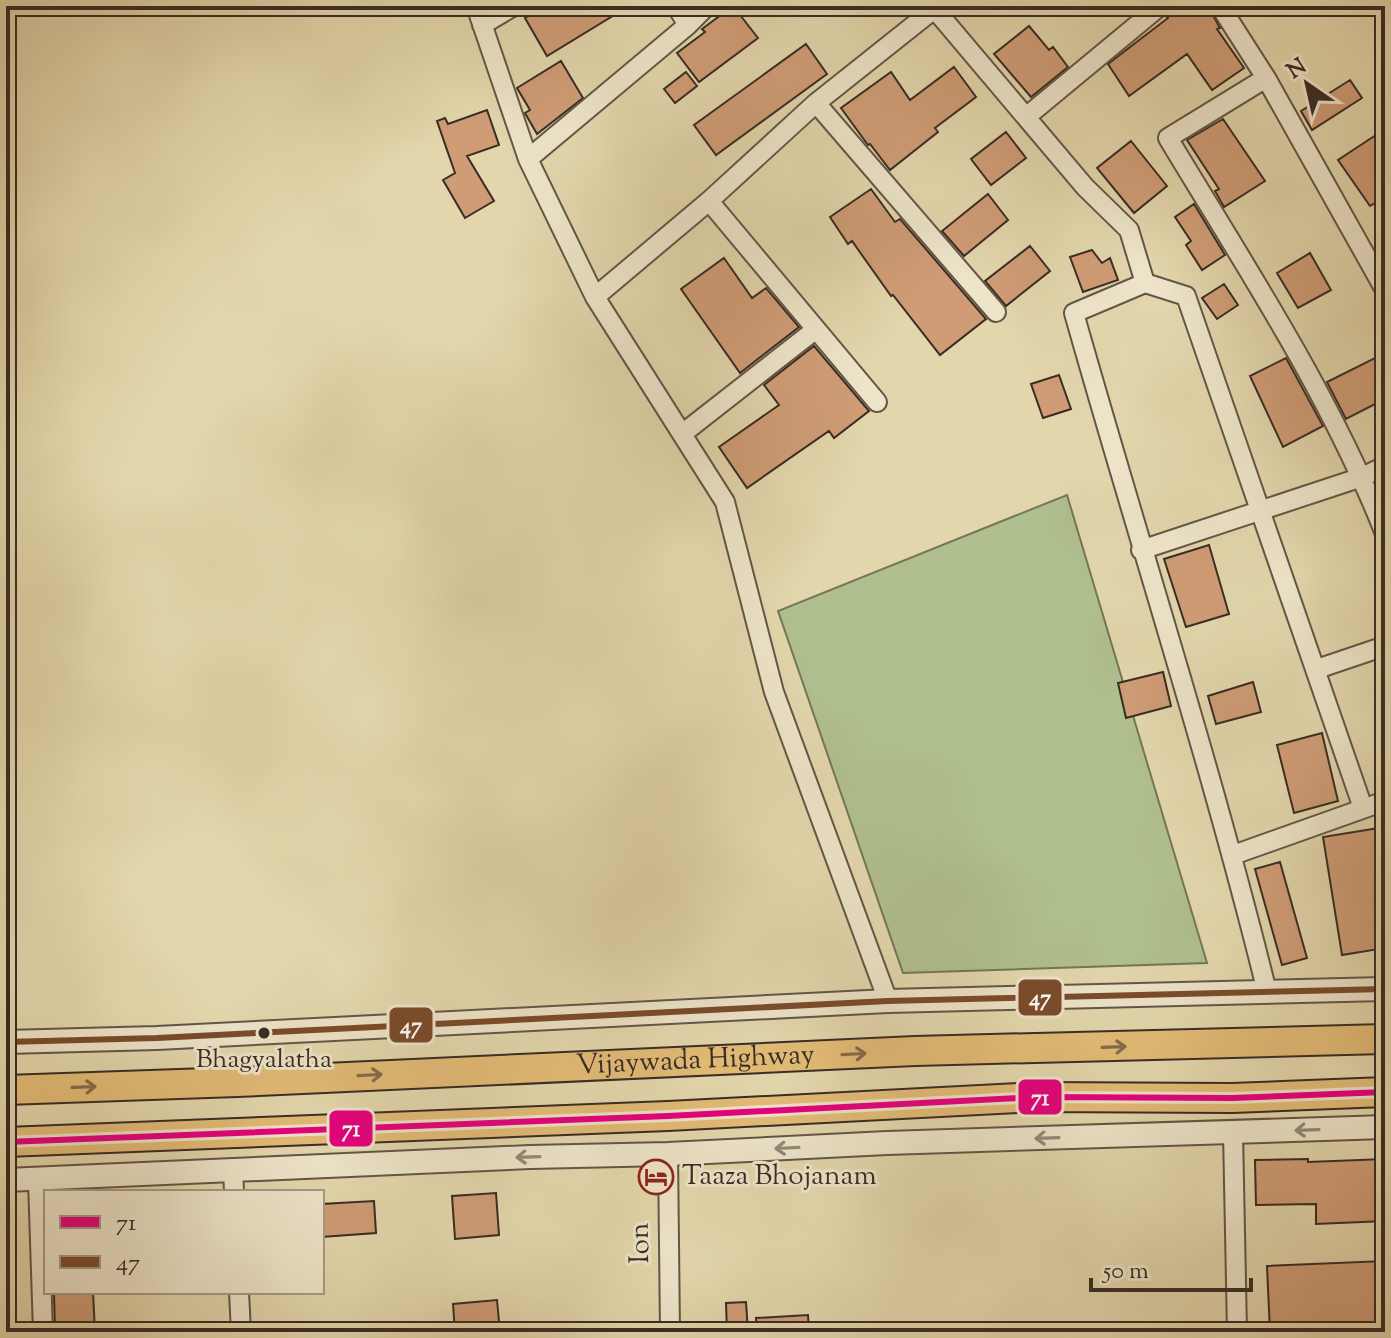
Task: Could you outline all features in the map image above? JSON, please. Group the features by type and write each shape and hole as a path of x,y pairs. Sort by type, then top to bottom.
{"highway":[{"name":"Vijaywada Highway","path":"6,1090 915,1051 1385,1039"},
{"name":"Vijaywada Highway","path":"6,1142 668,1116 1038,1097 1232,1098 1385,1092"}],"street":[{"path":"476,6 528,159 595,297 725,502 774,692 888,1001"},
{"path":"482,25 514,6"},
{"path":"676,6 688,25"},
{"path":"528,159 707,6"},
{"path":"1026,117 1160,6"},
{"path":"1220,6 1266,78 1385,290"},
{"path":"595,297 709,201 816,103 935,7 1085,187 1129,230 1145,283"},
{"path":"1266,78 1168,138 1269,306 1362,477 1385,534"},
{"path":"816,103 996,312"},
{"path":"709,201 877,402"},
{"path":"1267,992 1233,855 1141,550 1074,313 1145,283 1186,296 1363,808"},
{"path":"682,434 815,330"},
{"path":"1141,550 1362,477 1385,466"},
{"path":"1317,669 1385,646"},
{"path":"1233,855 1385,801"},
{"path":"6,1042 157,1038 888,1001 1385,989"},
{"path":"6,1180 887,1143 1385,1127"},
{"path":"1233,1132 1237,1332"},
{"name":"Ion","path":"668,1154 670,1332"},
{"path":"233,1169 234,1190"},
{"path":"38,1180 43,1332"},
{"path":"239,1294 241,1332"}],"green space":[{"path":"1067,495 1207,963 903,973 778,611"}],"building":[{"path":"546,6 629,6 547,56 525,18"},
{"path":"733,6 758,38 699,82 677,53"},
{"path":"1177,6 1208,6 1220,28 1217,29 1244,68 1212,90 1187,54 1129,96 1108,64 1168,18 1166,16"},
{"path":"1029,26 1049,50 1053,47 1068,67 1031,97 994,54"},
{"path":"806,44 827,74 716,155 694,125"},
{"path":"561,61 583,98 537,134 525,113 530,110 517,88"},
{"path":"954,67 976,97 935,128 938,132 890,170 841,108 891,72 910,100"},
{"path":"686,72 697,86 675,103 664,89"},
{"path":"1350,80 1362,98 1312,130 1301,111"},
{"path":"487,110 499,145 467,156 494,201 465,218 443,180 455,173 437,121 445,118 448,124"},
{"path":"1223,119 1265,181 1224,207 1215,191 1219,189 1187,140"},
{"path":"1385,129 1385,197 1370,206 1338,160"},
{"path":"1006,132 1026,158 991,185 971,159"},
{"path":"1131,141 1167,186 1134,213 1097,168"},
{"path":"871,189 895,222 900,219 986,319 940,355 891,296 852,241 848,244 830,217"},
{"path":"988,194 1008,220 964,256 942,231"},
{"path":"1194,204 1225,255 1202,270 1186,245 1191,241 1175,217"},
{"path":"1030,246 1050,271 1006,306 985,281"},
{"path":"1092,250 1102,263 1110,258 1118,280 1083,292 1070,257"},
{"path":"1310,253 1331,290 1298,308 1277,273"},
{"path":"724,258 752,298 766,288 799,327 740,373 681,289"},
{"path":"1224,284 1238,305 1217,319 1202,298"},
{"path":"814,346 869,411 834,438 829,431 747,488 719,447 779,405 764,385"},
{"path":"1385,353 1385,393 1379,397 1381,401 1346,419 1327,382"},
{"path":"1286,358 1323,426 1283,447 1250,376"},
{"path":"1059,375 1071,409 1043,418 1031,384"},
{"path":"1209,545 1229,614 1186,627 1164,559"},
{"path":"1163,672 1171,706 1126,718 1118,683"},
{"path":"1253,682 1261,712 1216,724 1208,696"},
{"path":"1322,733 1338,801 1294,813 1277,745"},
{"path":"1385,827 1385,948 1342,955 1323,837"},
{"path":"1280,862 1307,958 1282,965 1255,869"},
{"path":"1308,1159 1308,1162 1385,1159 1385,1221 1316,1224 1316,1204 1256,1205 1255,1160"},
{"path":"496,1193 499,1235 455,1239 452,1196"},
{"path":"374,1201 376,1233 324,1237 324,1204"},
{"path":"1385,1261 1385,1332 1270,1332 1267,1266"},
{"path":"54,1294 93,1294 95,1332 55,1332"},
{"path":"497,1300 500,1332 455,1332 453,1304"},
{"path":"746,1302 748,1332 727,1332 726,1303"},
{"path":"808,1315 809,1332 757,1332 756,1318"}],"transit line":[{"name":"47","path":"6,1042 157,1038 888,1001 1385,989"},
{"name":"71","path":"6,1142 668,1116 1038,1097 1232,1098 1385,1092"}],"place":[{"name":"Bhagyalatha","path":"264,1033"},
{"name":"Taaza Bhojanam","path":"656,1177"}]}
